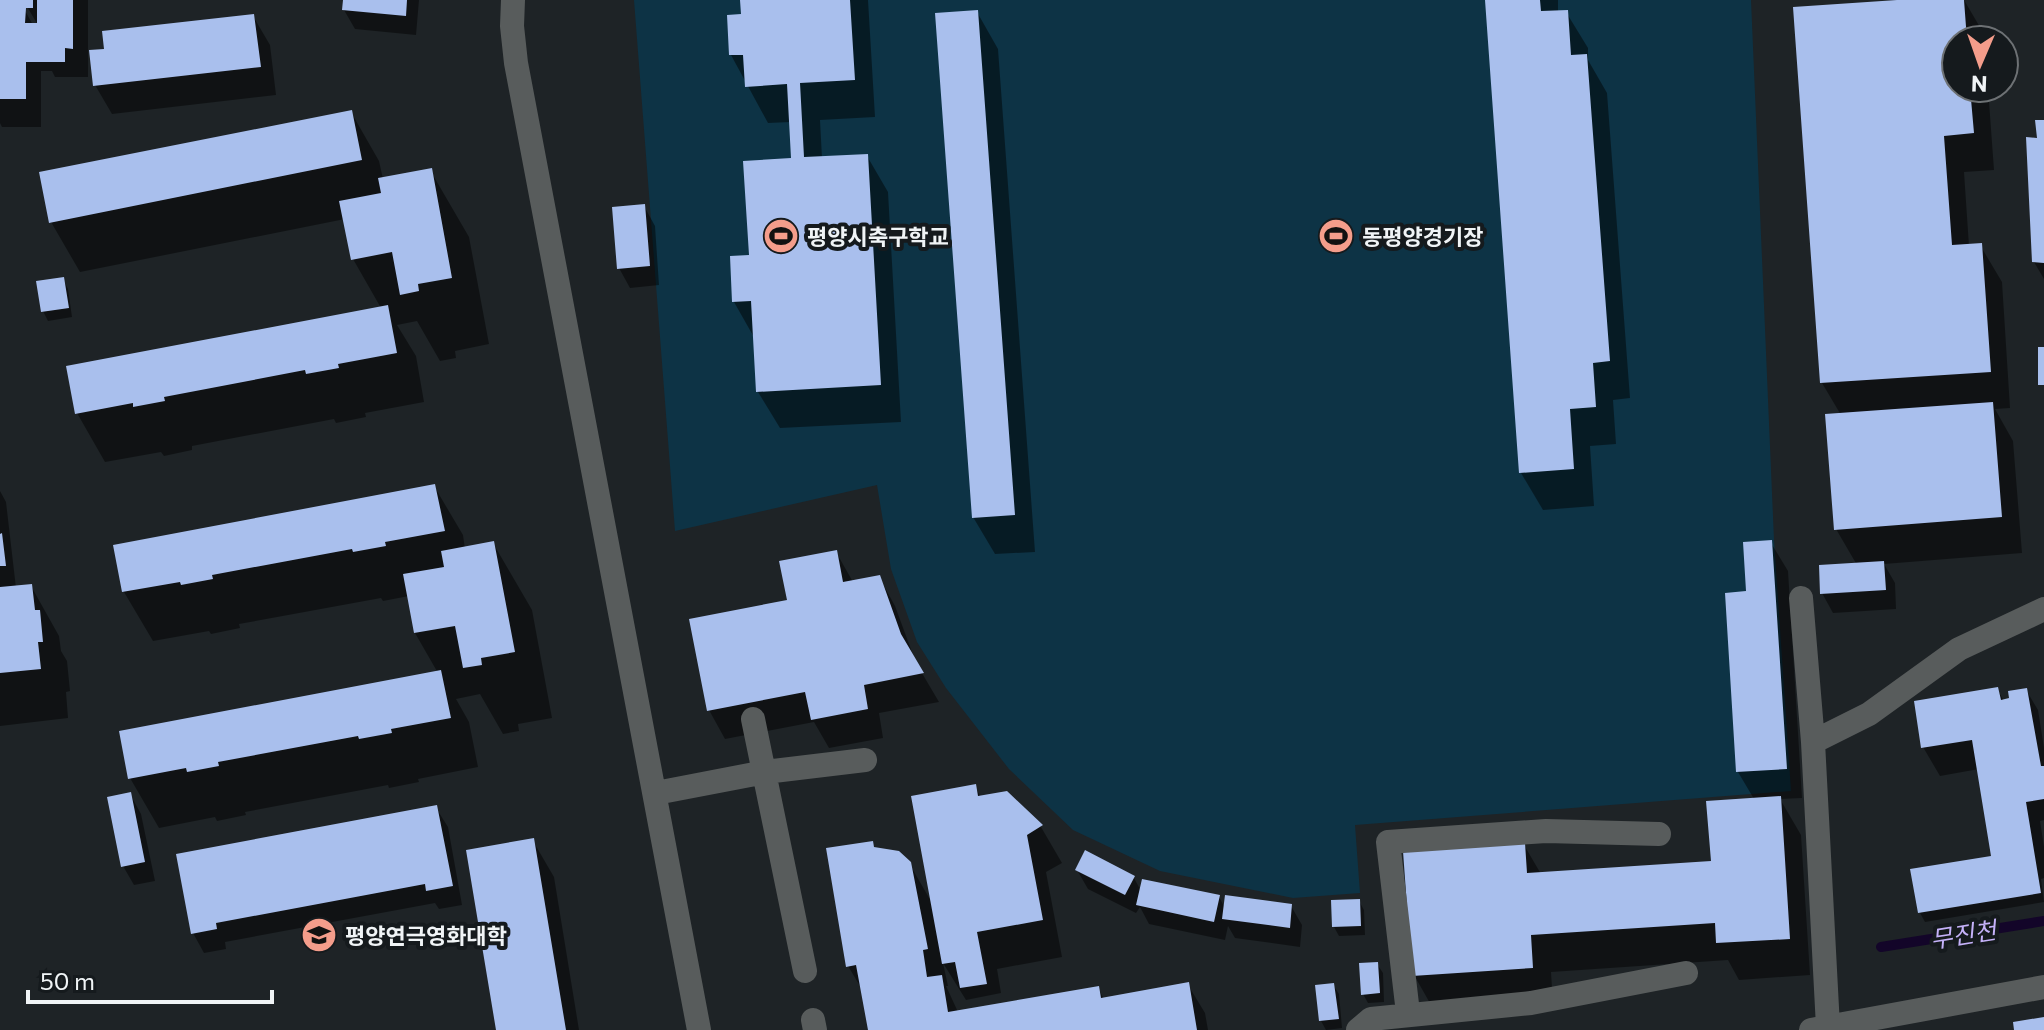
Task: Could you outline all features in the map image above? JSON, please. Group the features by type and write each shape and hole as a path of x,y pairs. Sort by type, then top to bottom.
{"street":[{"path":"513,0 516,63 699,1030"},
{"path":"1801,598 1813,742 1820,1028 2044,987"},
{"path":"1813,742 1869,714 1959,649 2044,609"},
{"path":"753,719 805,971"},
{"path":"656,793 765,772 865,760"},
{"path":"1408,1013 1388,842 1546,831 1659,834"},
{"path":"1358,1030 1371,1019 1531,1003 1686,973"}],"shaded area":[{"name":"동평양경기장","path":"634,0 1751,0 1774,540 1791,791 1355,825 1360,893 1293,898 1160,871 1073,830 1009,769 946,688 917,642 891,569 877,485 675,531"}],"building":[{"path":"0,0 33,0 33,8 26,8 25,23 37,23 37,0 73,0 73,49 65,48 65,62 26,62 26,99 0,99"},
{"path":"343,0 407,0 406,16 342,10"},
{"path":"740,0 850,0 855,80 800,83 804,157 868,154 881,385 756,392 751,301 732,302 730,256 749,255 743,161 791,158 787,84 745,87 743,55 729,55 727,15 741,14"},
{"path":"1485,0 1540,0 1541,11 1568,10 1571,55 1587,54 1610,361 1593,363 1596,407 1570,409 1574,469 1519,473"},
{"path":"1897,0 1964,0 1966,24 1940,24 1940,104 1971,104 1974,133 1944,136 1952,245 1982,243 1991,372 1820,383 1793,7"},
{"path":"978,10 1015,515 972,518 935,13"},
{"path":"254,14 261,67 93,86 89,50 104,49 102,31"},
{"path":"352,110 362,160 49,223 39,172"},
{"path":"2035,120 2044,120 2044,263 2032,262 2026,137 2037,138"},
{"path":"432,168 452,278 418,284 419,291 400,295 392,252 351,260 339,201 381,193 378,178"},
{"path":"645,204 650,266 617,269 612,207"},
{"path":"64,277 69,308 41,312 36,281"},
{"path":"388,305 397,353 338,364 339,368 306,374 305,370 164,397 165,401 133,407 133,403 75,414 66,366"},
{"path":"2038,347 2044,347 2044,385 2038,385"},
{"path":"1993,402 2002,517 1834,530 1825,414"},
{"path":"435,484 445,531 385,542 386,546 353,552 352,549 212,575 213,579 122,592 113,545"},
{"path":"2,533 6,566 0,566"},
{"path":"1772,540 1787,769 1736,772 1725,593 1746,591 1743,542"},
{"path":"494,541 515,652 481,658 482,665 463,668 455,626 414,633 403,574 444,567 441,551"},
{"path":"837,550 843,582 880,575 901,634 924,673 864,685 868,709 811,720 805,692 707,711 689,619 787,600 779,561"},
{"path":"1884,561 1886,590 1820,594 1819,565"},
{"path":"32,584 35,610 40,610 43,642 38,642 41,669 0,673 0,587"},
{"path":"441,670 451,718 391,729 392,733 359,739 358,736 218,762 219,766 187,772 186,768 128,779 119,731"},
{"path":"1998,687 2001,700 2009,698 2008,691 2027,688 2041,766 2044,766 2044,799 2026,802 2041,893 1918,913 1910,869 1991,856 1972,740 1921,748 1914,701"},
{"path":"976,784 978,796 1007,791 1043,825 1027,835 1043,920 977,932 987,984 960,988 955,962 942,964 911,796"},
{"path":"131,792 145,862 121,867 107,797"},
{"path":"1781,796 1790,939 1716,943 1715,923 1531,935 1533,968 1412,976 1403,851 1525,843 1527,873 1711,861 1706,801"},
{"path":"437,805 453,886 426,891 425,884 216,923 217,929 191,934 176,854"},
{"path":"534,838 566,1030 496,1030 466,850"},
{"path":"873,841 874,847 899,851 911,862 928,949 923,950 927,977 942,975 948,1012 1099,986 1101,998 1189,982 1197,1030 868,1030 856,965 846,967 826,848"},
{"path":"1085,850 1135,876 1125,895 1075,870"},
{"path":"1142,879 1220,895 1214,922 1136,905"},
{"path":"1225,895 1292,904 1290,928 1222,919"},
{"path":"1360,899 1361,926 1332,927 1331,900"},
{"path":"1378,962 1380,993 1361,995 1359,963"},
{"path":"1334,983 1339,1019 1319,1021 1315,985"},
{"path":"2044,1017 2044,1030 2014,1030 2013,1022"}],"waterway":[{"name":"무진천","path":"1881,947 2044,921"}],"place":[{"name":"평양시축구학교","path":"781,236"},
{"name":"동평양경기장","path":"1336,236"},
{"name":"평양연극영화대학","path":"319,935"}]}
